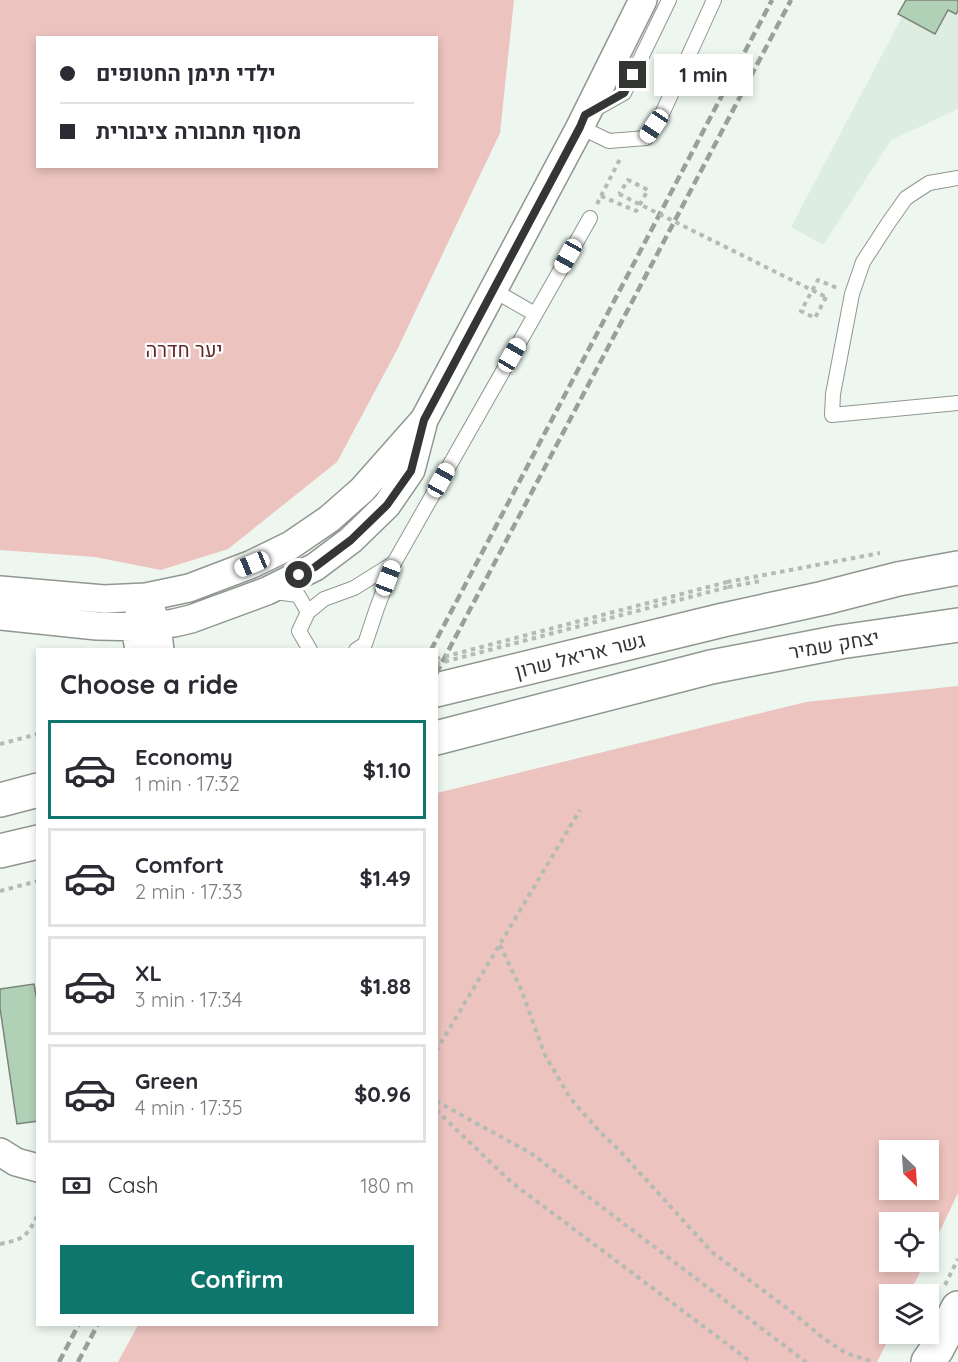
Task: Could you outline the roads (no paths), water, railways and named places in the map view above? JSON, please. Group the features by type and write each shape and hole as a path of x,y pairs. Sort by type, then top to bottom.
{"main road":[{"name":"גשר אריאל שרון","path":"438,690 898,579 958,568"},
{"name":"יצחק שמיר","path":"438,737 711,667 840,642 958,626"},
{"path":"0,800 36,791"},
{"path":"0,851 36,842"},
{"path":"928,1362 958,1308"}],"street":[{"path":"0,590 104,599 146,597 189,588 252,564 291,545 329,519 362,490 424,420 583,121 643,0"},
{"path":"0,616 97,626 148,638 191,619 267,591 315,567 351,540 387,505 411,471 424,420"},
{"path":"146,597 148,638"},
{"path":"0,1152 16,1162 36,1167"}],"lane":[{"path":"669,0 624,93 583,121 609,141 646,138 662,114 714,0"},
{"path":"958,178 929,183 906,198 863,262 852,294 833,394 832,415 958,403"},
{"path":"359,648 365,644 394,563 590,218"},
{"path":"493,290 535,314"},
{"path":"309,648 299,631 308,612 324,599 354,588 394,563"},
{"path":"267,591 298,595 308,612"}],"railway":[{"path":"432,648 772,0"},
{"path":"438,670 791,0"},
{"path":"59,1362 78,1326"},
{"path":"78,1362 97,1326"}],"park label":[{"name":"יער חדרה","path":"184,349"}]}
